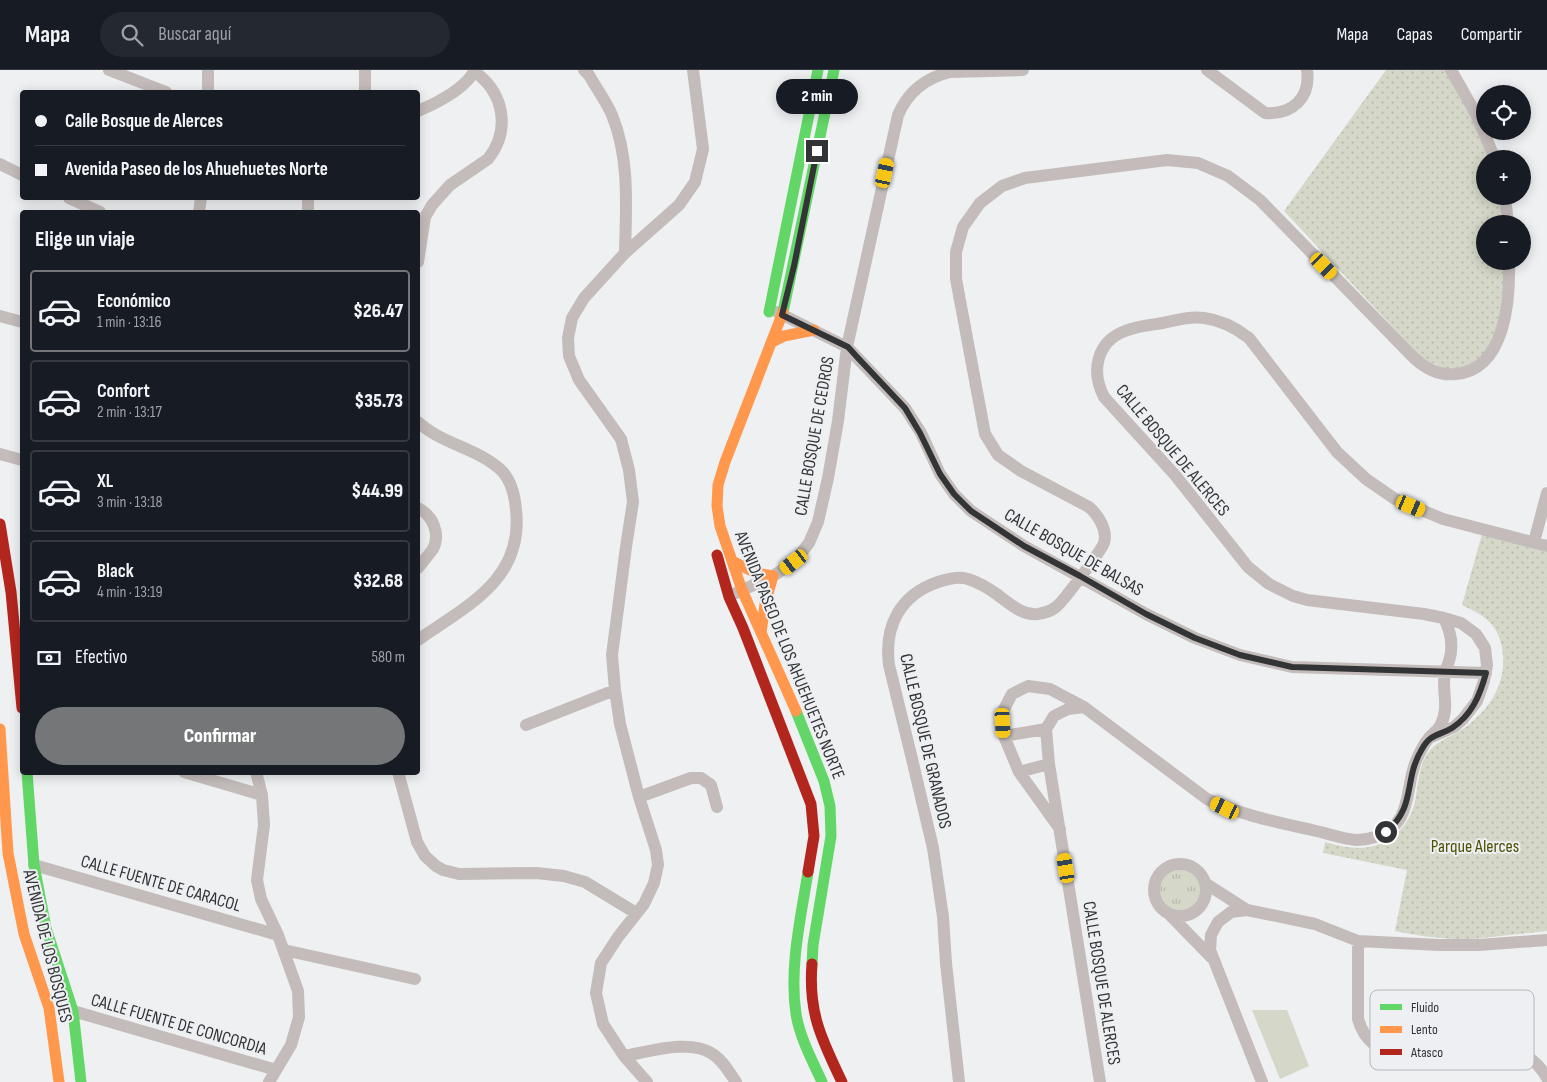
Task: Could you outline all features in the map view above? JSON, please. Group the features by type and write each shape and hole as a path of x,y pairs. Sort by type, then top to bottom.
{"street":[{"path":"109,70 161,90"},
{"path":"208,70 208,90"},
{"path":"365,70 365,90"},
{"path":"584,70 612,115 623,149 627,193 625,253"},
{"path":"647,1082 624,1056 603,1024 596,993 600,963 644,904 652,888 658,865 656,850 620,724 612,655 633,502 629,470 621,440 579,380 569,356 568,338 572,318 584,298 625,253 679,205 695,182 704,149 693,70"},
{"path":"764,326 771,307 818,70"},
{"name":"AVENIDA PASEO DE LOS AHUEHUETES NORTE","path":"834,70 794,266 782,315 724,462 718,485 717,506 720,526 742,590 802,728 820,773 830,806 831,836 813,945 810,984 813,1009 821,1038 842,1082"},
{"name":"CALLE BOSQUE DE CEDROS","path":"729,597 773,576 794,562 814,533 818,522 838,421 848,347 898,115 907,98 926,81 940,74 950,72 1023,70"},
{"path":"1207,70 1265,114 1273,114 1290,110 1302,98 1307,85 1307,70"},
{"path":"1451,70 1476,114 1491,150"},
{"path":"420,110 449,95 475,71 489,85 499,102 502,122 497,141 488,159 450,185 432,206 425,217 420,249"},
{"name":"CALLE BOSQUE DE GRANADOS","path":"959,1082 946,963 943,916 933,848 889,665 888,648 890,632 896,615 911,597 943,580 967,578 993,591 1024,612 1038,614 1051,610 1061,603 1104,544 1104,530 1098,516 1089,507 1021,471 998,455 985,434 956,279 956,252 963,226 980,203 1002,186 1025,178 1167,160 1198,163 1228,176 1260,200 1414,358 1430,370 1449,374 1459,374 1477,367 1497,344 1506,306 1509,270"},
{"path":"0,164 20,174"},
{"path":"73,200 96,210"},
{"name":"CALLE BOSQUE DE BALSAS","path":"771,307 782,315 848,347 905,408 920,433 940,474 954,494 971,511 1024,546 1146,614 1195,638 1240,655 1292,667 1486,673"},
{"path":"0,316 20,321"},
{"name":"CALLE BOSQUE DE ALERCES","path":"1429,738 1444,732 1463,719 1477,701 1486,673 1487,656 1476,634 1461,623 1444,618 1307,600 1281,591 1258,576 1239,556 1175,475 1104,398 1099,389 1096,372 1100,354 1110,340 1132,328 1195,317 1213,319 1231,326 1249,338 1337,452 1366,479 1395,499 1443,520 1547,546"},
{"path":"772,342 784,336 814,330"},
{"name":"AVENIDA PASEO DE LOS AHUEHUETES NORTE","path":"748,371 712,465 708,488 708,511 710,529 729,597 743,628 811,804 814,836 797,944 794,986 796,1014 804,1044 822,1082"},
{"path":"420,424 426,430 452,444 484,457 504,473 514,495 518,524 512,553 501,575 480,598 420,639"},
{"path":"0,454 20,459"},
{"path":"1534,542 1547,493"},
{"path":"420,509 428,515 432,521 436,535 432,549 420,565"},
{"path":"0,524 17,594 20,662"},
{"path":"732,561 756,572 773,576 762,616 761,636"},
{"name":"CALLE BOSQUE DE ALERCES","path":"1060,829 1019,772 1004,736 1003,711 1012,694 1028,686 1050,689 1084,707 1207,799 1219,805 1244,814 1349,839 1358,840 1378,836 1394,826 1400,818 1408,800 1411,774 1415,762 1429,738 1438,730 1445,715 1445,672 1452,646 1451,636 1444,618"},
{"path":"526,725 615,690"},
{"path":"1004,736 1046,729 1054,716 1068,709 1084,707"},
{"name":"AVENIDA DE LOS BOSQUES","path":"0,728 4,850 24,934 49,1008 59,1082"},
{"name":"CALLE BOSQUE DE ALERCES","path":"1046,729 1049,764 1100,1082"},
{"path":"1019,772 1049,764"},
{"name":"AVENIDA DE LOS BOSQUES","path":"27,775 34,865 46,928 72,1011 81,1082"},
{"path":"194,775 262,795"},
{"path":"257,775 262,795 264,825 256,880 260,900 278,935 298,991 299,1017 291,1045 269,1082"},
{"path":"399,775 417,842 425,856 436,866 451,873 466,875 536,873 564,876 585,882 636,913"},
{"path":"640,796 691,778 701,778 711,785 717,806"},
{"path":"1169,914 1180,916 1192,913 1200,906 1205,895 1205,883 1200,873 1190,866 1179,864 1168,867 1159,874 1154,885 1154,897 1160,907 1212,958"},
{"name":"CALLE FUENTE DE CARACOL","path":"34,865 278,935"},
{"path":"1205,883 1247,910"},
{"path":"1200,906 1218,922"},
{"path":"1262,1082 1212,958 1210,943 1214,928 1218,922 1231,912 1247,910 1316,924 1358,941 1479,945 1547,940"},
{"path":"1358,941 1358,1019 1360,1028 1370,1041"},
{"path":"284,950 415,979"},
{"name":"CALLE FUENTE DE CONCORDIA","path":"72,1011 276,1070"},
{"path":"624,1056 679,1047 697,1047 712,1053 724,1065 736,1082"},
{"path":"1534,1062 1540,1067 1547,1078"}],"green space":[{"path":"1386,70 1445,70 1471,117 1476,129 1476,140 1481,140 1485,150 1476,150 1476,205 1500,205 1501,215 1476,215 1476,270 1504,270 1500,312 1488,349 1481,357 1464,367 1450,369 1430,362 1418,354 1284,211"},
{"name":"Parque Alerces","path":"1482,534 1547,552 1547,931 1463,940 1422,936 1395,931 1407,870 1323,853 1325,842 1359,848 1369,847 1395,835 1408,820 1412,811 1421,768 1430,750 1470,724 1484,710 1495,693 1502,674 1503,664 1503,653 1499,636 1487,619 1462,605"},
{"path":"1180,868 1192,872 1198,878 1202,890 1198,902 1192,908 1180,912 1168,908 1162,902 1158,890 1162,878 1168,872"},
{"path":"1252,1010 1287,1010 1309,1066 1280,1079"}],"traffic: fast":[{"path":"769,312 818,70"},
{"path":"783,312 834,70"},
{"path":"796,711 824,781 830,806 831,836 813,945 812,964"},
{"path":"27,775 34,865 46,928 73,1011 81,1082"},
{"path":"808,872 797,942 794,996 800,1032 822,1082"}],"traffic: slow":[{"path":"783,312 725,462 718,485 717,506 720,526 742,590 796,711"},
{"path":"772,342 784,336 814,330"},
{"path":"732,561 756,573 773,576 765,604 761,633"},
{"path":"0,729 8,853 24,934 49,1008 59,1082"}],"traffic: jam":[{"path":"0,524 11,592 20,687"},
{"path":"717,555 729,597 743,628 811,804 814,836 808,872"},
{"path":"812,964 811,981 814,1012 828,1053 842,1082"}],"route":[{"path":"817,151 794,266 782,315 848,347 905,408 920,433 940,474 954,494 971,511 1024,546 1146,614 1195,638 1240,655 1292,667 1486,673 1481,691 1471,711 1454,727 1429,738 1421,750 1411,774 1405,809 1394,826 1386,832"}]}
